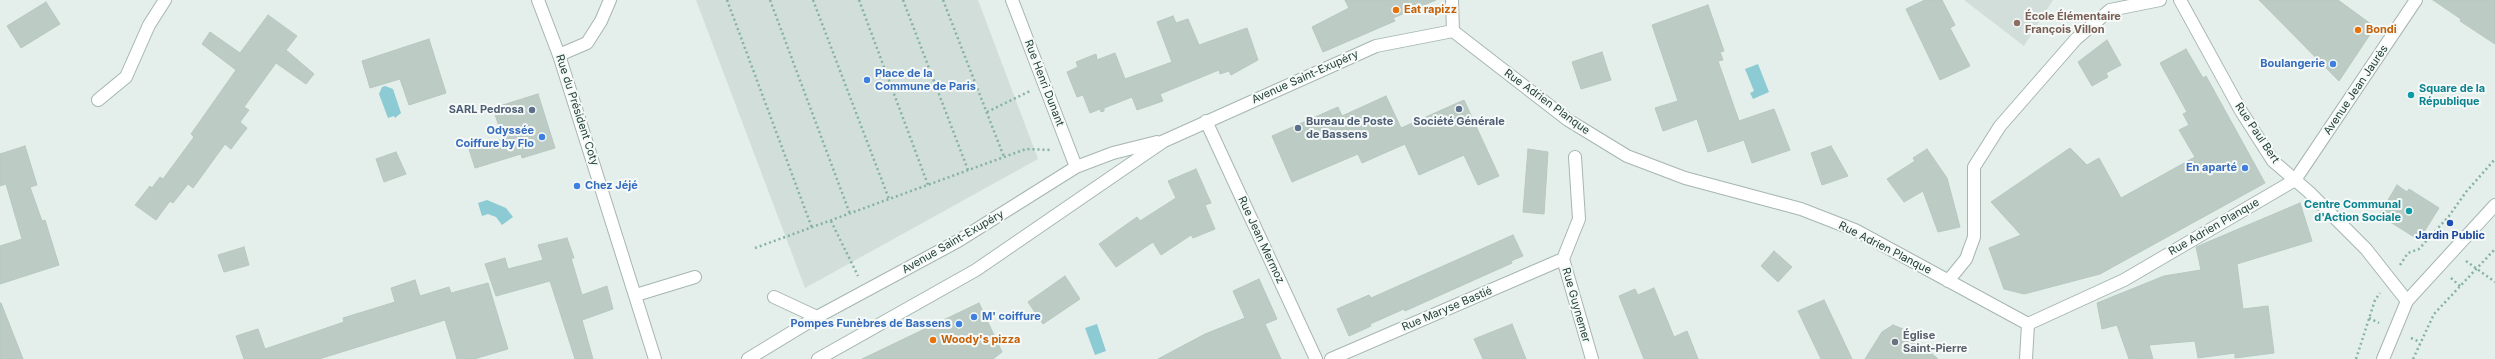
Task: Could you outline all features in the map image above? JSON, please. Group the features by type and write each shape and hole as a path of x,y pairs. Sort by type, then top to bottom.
{"street":[{"path":"98,100 126,76 149,25 165,0"},
{"name":"Rue du Président Coty","path":"538,0 559,55 655,359"},
{"path":"559,55 587,43 601,21 610,0"},
{"name":"Rue Henri Dunant","path":"1012,0 1076,167"},
{"path":"1452,0 1452,31"},
{"path":"1948,281 1966,259 1974,237 1974,167 2000,126 2076,38 2110,10 2160,0"},
{"name":"Rue Paul Bert","path":"2180,0 2249,124 2273,161 2295,180 2366,249 2407,301"},
{"name":"Avenue Jean Jaurès","path":"2295,180 2416,0"},
{"name":"Avenue Saint-Exupéry","path":"818,359 976,270 1164,141 1376,46 1452,31"},
{"name":"Rue Adrien Planque","path":"1452,31 1568,120 1627,156 1685,178 1801,209 1841,225 2028,324 2124,280 2295,180"},
{"name":"Rue Jean Mermoz","path":"1206,121 1316,359"},
{"name":"Avenue Saint-Exupéry","path":"748,359 817,317 958,241 1076,167 1113,153 1164,141"},
{"name":"Rue Guynemer","path":"1575,157 1579,219 1563,259 1592,359"},
{"path":"2383,359 2407,301 2495,205"},
{"name":"Rue Maryse Bastié","path":"1331,359 1563,259"},
{"path":"636,295 695,276"},
{"path":"774,297 817,317"},
{"path":"2026,359 2028,324"}],"path":[{"path":"727,0 812,228"},
{"path":"770,0 850,214"},
{"path":"813,0 889,199"},
{"path":"859,0 928,185"},
{"path":"903,0 968,170"},
{"path":"943,0 1004,157"},
{"path":"987,112 1044,84"},
{"path":"755,248 1026,149 1070,151"},
{"path":"2356,359 2375,300 2408,253 2419,249 2495,159"},
{"path":"830,221 865,292"},
{"path":"2413,359 2434,314 2495,249"}],"shaded area":[{"name":"Place de la Commune de Paris","path":"696,0 978,0 1038,159 805,288"},
{"name":"École Élémentaire François Villon","path":"1964,0 2053,0 2024,46"}],"water":[{"path":"1758,64 1769,92 1753,99 1750,93 1754,91 1745,69"},
{"path":"385,86 393,89 401,113 395,118 394,116 388,118 379,94 382,87"},
{"path":"487,200 506,208 513,217 502,225 496,217 488,214 482,216 478,203"},
{"path":"1097,324 1106,351 1095,355 1085,328"}],"building":[{"path":"1345,0 1436,0 1393,18 1395,21 1323,52 1312,27 1349,8"},
{"path":"1925,0 1942,0 1955,25 1950,28 1970,66 1940,80 1906,9"},
{"path":"2259,0 2338,0 2375,27 2339,81"},
{"path":"2433,0 2495,0 2495,44 2460,21 2461,19"},
{"path":"46,2 60,24 21,48 7,26"},
{"path":"1708,5 1724,51 1720,52 1723,60 1718,61 1739,121 1774,109 1790,150 1752,163 1744,140 1708,152 1697,119 1663,131 1655,108 1678,101 1652,25"},
{"path":"268,15 297,36 286,50 314,74 306,84 276,63 244,107 249,110 240,122 247,128 231,149 225,144 193,188 188,184 173,203 170,201 156,220 135,205 150,186 152,188 160,177 163,179 194,137 191,134 236,70 202,44 210,32 240,53"},
{"path":"1173,16 1176,23 1188,19 1199,45 1247,28 1258,60 1231,75 1229,71 1220,74 1219,70 1160,94 1163,101 1137,110 1132,97 1104,108 1104,111 1101,112 1100,109 1090,113 1083,95 1077,97 1067,72 1078,67 1076,62 1096,54 1097,60 1115,53 1125,79 1172,62 1157,22"},
{"path":"429,39 446,93 409,105 400,79 370,88 362,61"},
{"path":"2107,40 2121,65 2106,73 2108,77 2092,86 2078,62"},
{"path":"2186,49 2203,78 2206,76 2265,183 2100,274 2024,294 2004,289 1989,248 2021,235 1991,202 2070,148 2087,165 2099,158 2121,198 2195,157 2179,130 2189,125 2183,114 2187,112 2160,63"},
{"path":"1602,52 1611,80 1581,89 1572,62"},
{"path":"538,94 555,148 522,158 521,154 475,168 469,149 503,139 493,108"},
{"path":"1386,96 1401,128 1464,100 1499,176 1478,185 1464,155 1419,175 1405,144 1362,163 1358,154 1292,182 1272,136 1338,107 1342,116"},
{"path":"25,146 37,185 30,187 42,221 45,220 59,265 0,284 0,246 22,239 6,184 0,186 0,154"},
{"path":"1831,146 1848,176 1822,185 1811,153"},
{"path":"1528,149 1548,152 1544,214 1523,212"},
{"path":"1927,149 1947,178 1960,227 1938,232 1923,191 1904,202 1887,179 1915,161 1913,158"},
{"path":"396,152 406,174 384,182 376,159"},
{"path":"1196,169 1211,203 1205,205 1215,229 1193,238 1191,235 1161,255 1153,242 1116,267 1099,244 1137,217 1140,221 1176,198 1168,181"},
{"name":"Centre Communal d'Action Sociale","path":"2397,185 2407,192 2409,189 2439,208 2419,240 2379,215"},
{"path":"2300,203 2312,241 2237,264 2243,309 2268,306 2274,353 2235,358 2235,353 2198,358 2195,341 2149,345 2153,359 2129,359 2117,325 2102,329 2097,303 2164,276 2201,270 2196,247"},
{"path":"1513,235 1523,256 1511,261 1512,263 1405,311 1404,309 1370,324 1371,326 1349,336 1337,309 1369,295 1371,298"},
{"path":"567,238 574,258 571,258 582,295 607,286 613,309 582,320 593,359 575,359 550,281 496,296 485,264 505,258 508,269 543,260 538,245"},
{"path":"244,247 249,265 224,272 218,255"},
{"path":"1774,251 1792,267 1778,282 1761,266"},
{"path":"1065,276 1080,299 1043,324 1028,302"},
{"path":"1259,279 1277,319 1265,324 1281,359 1158,359 1205,334 1245,318 1233,291"},
{"path":"415,280 420,296 449,287 451,293 488,283 508,349 474,359 457,359 445,320 319,359 244,359 236,336 258,329 265,349 344,322 343,318 395,302 391,288"},
{"path":"1654,288 1674,337 1687,331 1698,359 1644,359 1619,296 1635,289 1638,295"},
{"path":"1824,300 1852,359 1821,359 1798,311"},
{"path":"1,303 23,359 0,359"},
{"path":"979,303 1002,352 993,359 862,359"},
{"path":"1512,324 1526,359 1483,359 1474,339"},
{"name":"Église Saint-Pierre","path":"1893,325 1903,329 1938,359 1865,359 1882,332"}],"place":[{"name":"Eat rapizz","path":"1396,10"},
{"name":"École Élémentaire François Villon","path":"2017,23"},
{"name":"Bondi","path":"2358,30"},
{"name":"Boulangerie","path":"2333,64"},
{"name":"Place de la Commune de Paris","path":"867,80"},
{"name":"Square de la République","path":"2411,95"},
{"name":"Société Générale","path":"1459,109"},
{"name":"SARL Pedrosa","path":"532,110"},
{"name":"Bureau de Poste de Bassens","path":"1298,128"},
{"name":"Odyssée Coiffure by Flo","path":"542,137"},
{"name":"En aparté","path":"2245,168"},
{"name":"Chez Jéjé","path":"577,186"},
{"name":"Centre Communal d'Action Sociale","path":"2409,211"},
{"name":"Jardin Public","path":"2450,223"},
{"name":"M' coiffure","path":"974,317"},
{"name":"Pompes Funèbres de Bassens","path":"959,324"},
{"name":"Woody's pizza","path":"933,340"},
{"name":"Église Saint-Pierre","path":"1895,342"}]}
